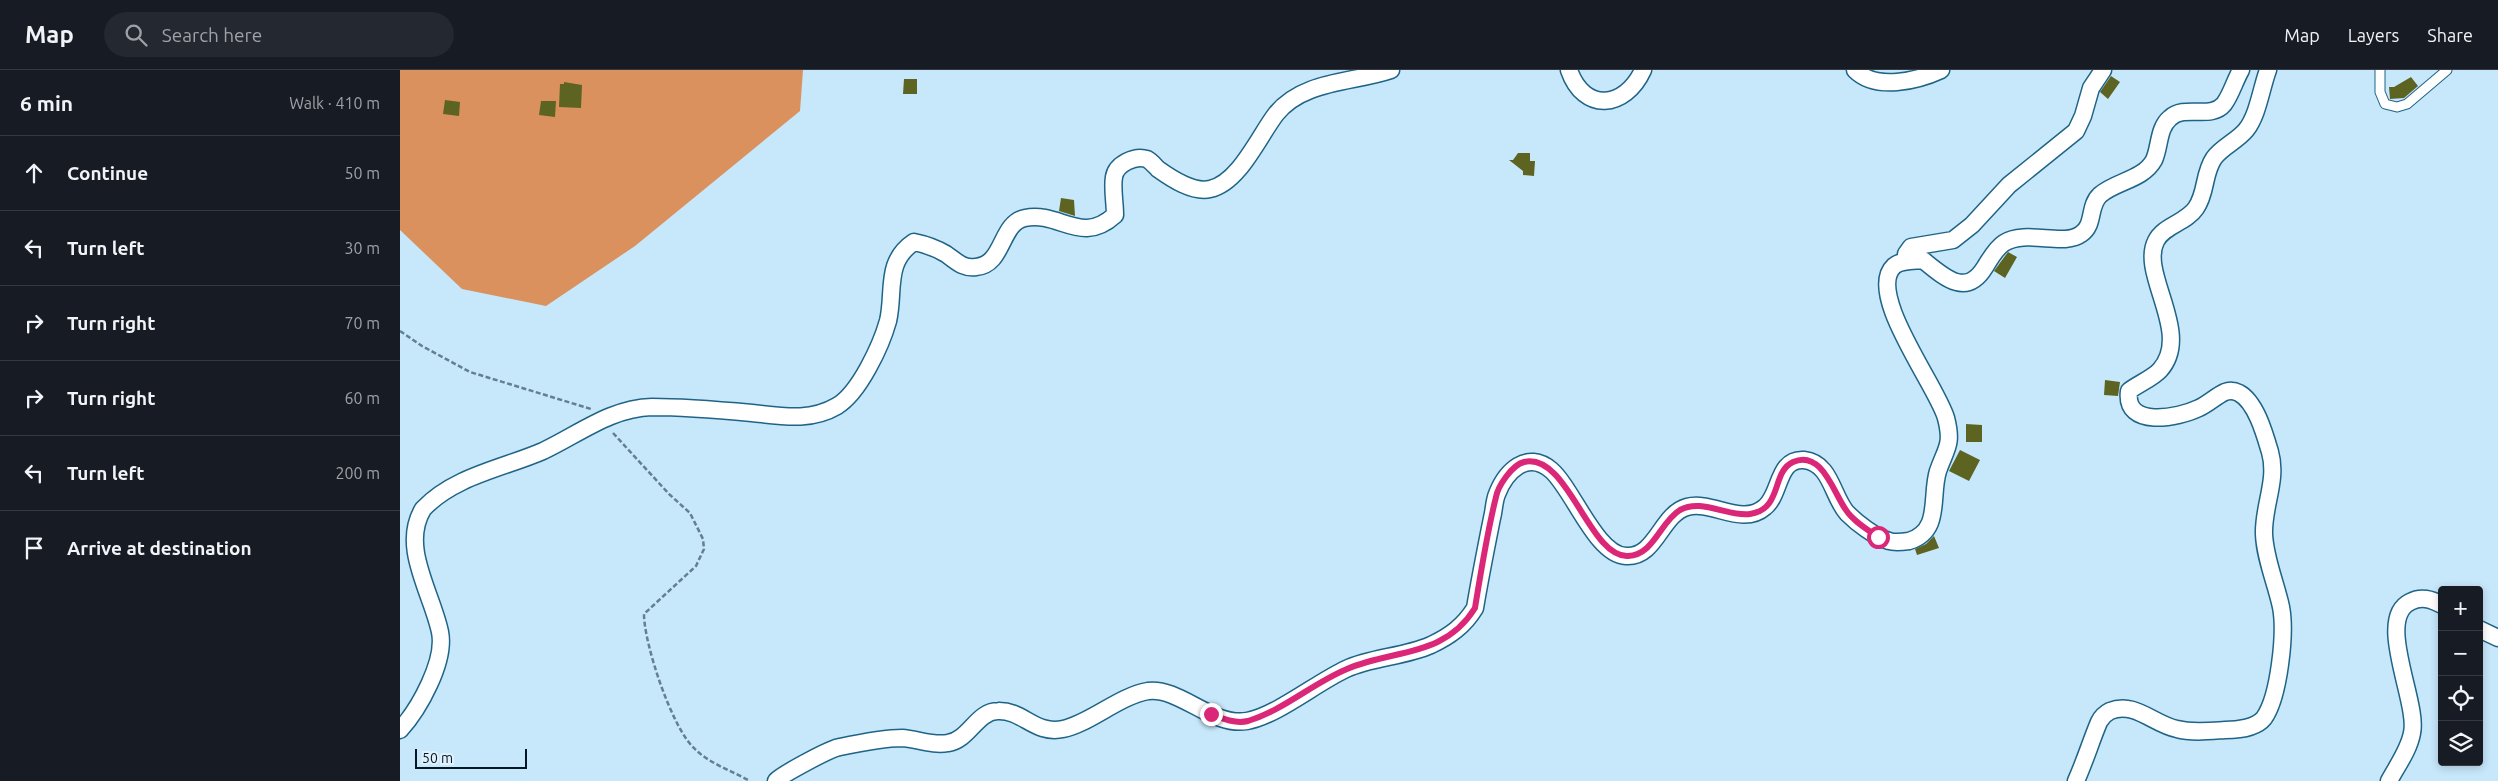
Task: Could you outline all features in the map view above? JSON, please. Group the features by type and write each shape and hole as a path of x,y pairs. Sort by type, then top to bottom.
{"street":[{"path":"400,730 412,716 428,688 440,646 440,632 418,579 410,553 410,537 422,511 436,498 467,480 545,450 621,412 649,407 807,417 838,406 857,386 874,355 888,321 894,265 904,248 914,242 923,244 945,254 956,263 977,268 987,264 995,256 1012,226 1024,218 1040,218 1089,229 1105,224 1115,215 1114,176 1121,165 1134,158 1148,160 1178,182 1195,189 1210,189 1226,182 1251,152 1277,113 1302,93 1323,86 1391,70"},
{"path":"1569,70 1572,79 1586,96 1597,101 1608,102 1620,97 1631,88 1643,70"},
{"path":"1854,70 1870,78 1908,82 1941,70"},
{"path":"1907,261 1906,254 1911,248 1953,240 1972,225 2009,185 2076,131 2083,116 2091,88 2103,70"},
{"path":"776,781 791,770 838,747 901,738 948,743 963,737 980,718 996,710 1010,712 1040,729 1052,732 1067,729 1126,699 1149,691 1167,694 1230,721 1247,721 1274,710 1348,668 1431,645 1466,622 1475,608 1496,495 1512,469 1523,462 1534,463 1550,469 1602,543 1615,553 1626,556 1638,554 1649,546 1676,512 1686,507 1699,506 1730,513 1750,514 1763,510 1772,500 1785,467 1795,461 1804,460 1816,464 1825,471 1833,490 1847,512 1878,537 1890,542 1915,539 1924,532 1931,521 1937,472 1947,453 1950,436 1945,416 1933,388 1892,313 1886,292 1888,276 1894,266 1907,261 1923,260 1943,276 1956,283 1967,283 1978,278 2002,244 2016,237 2063,239 2080,236 2089,227 2092,205 2100,194 2143,172 2154,160 2161,132 2170,118 2184,112 2210,112 2223,105 2241,70"},
{"path":"2076,781 2100,720 2108,712 2124,708 2137,711 2176,729 2227,730 2254,726 2263,718 2272,699 2280,654 2281,609 2267,556 2264,533 2273,480 2271,454 2252,406 2241,393 2233,391 2225,392 2199,408 2180,415 2144,417 2132,410 2127,401 2129,391 2160,371 2169,356 2171,341 2166,308 2153,258 2155,242 2164,231 2188,218 2196,208 2204,192 2206,174 2214,158 2245,131 2255,115 2260,91 2268,70"},
{"path":"2388,781 2405,754 2413,732 2412,709 2397,645 2398,615 2404,605 2417,598 2432,600 2438,604"},
{"path":"2483,631 2498,638"}],"lane":[{"path":"2380,70 2380,92 2386,104 2397,107 2407,104 2446,70"}],"path":[{"path":"400,331 422,346 470,372 593,409 669,494 690,513 703,538 704,549 696,566 644,614 644,628 650,653 679,729 694,749 750,781"}],"shaded area":[{"path":"400,70 803,70 800,111 635,246 546,306 462,289 400,230"}],"building":[{"path":"2111,76 2120,82 2108,99 2100,92"},
{"path":"2411,77 2418,86 2404,98 2390,99 2389,87 2394,87"},
{"path":"904,79 917,79 917,94 903,94"},
{"path":"564,82 582,85 581,108 559,107 560,84 564,84"},
{"path":"445,100 460,102 459,116 443,114"},
{"path":"541,101 556,101 555,117 539,115"},
{"path":"1518,153 1530,153 1530,161 1535,161 1534,176 1523,175 1523,171 1509,160 1513,160"},
{"path":"1061,198 1074,200 1075,216 1059,211"},
{"path":"2008,252 2017,257 2005,278 1994,271"},
{"path":"2105,380 2120,382 2118,396 2104,395"},
{"path":"1966,424 1982,425 1982,442 1966,442"},
{"path":"1960,450 1980,460 1969,481 1949,471"},
{"path":"1934,536 1939,548 1917,555 1915,549 1926,544"}],"route":[{"path":"1211,714 1230,721 1247,721 1274,710 1348,668 1410,653 1431,645 1454,632 1466,622 1475,608 1494,514 1496,495 1512,469 1523,462 1534,463 1550,469 1568,491 1602,543 1615,553 1626,556 1638,554 1649,546 1676,512 1686,507 1699,506 1730,513 1750,514 1763,510 1772,500 1785,467 1795,461 1804,460 1816,464 1825,471 1833,490 1847,512 1878,537"}]}
